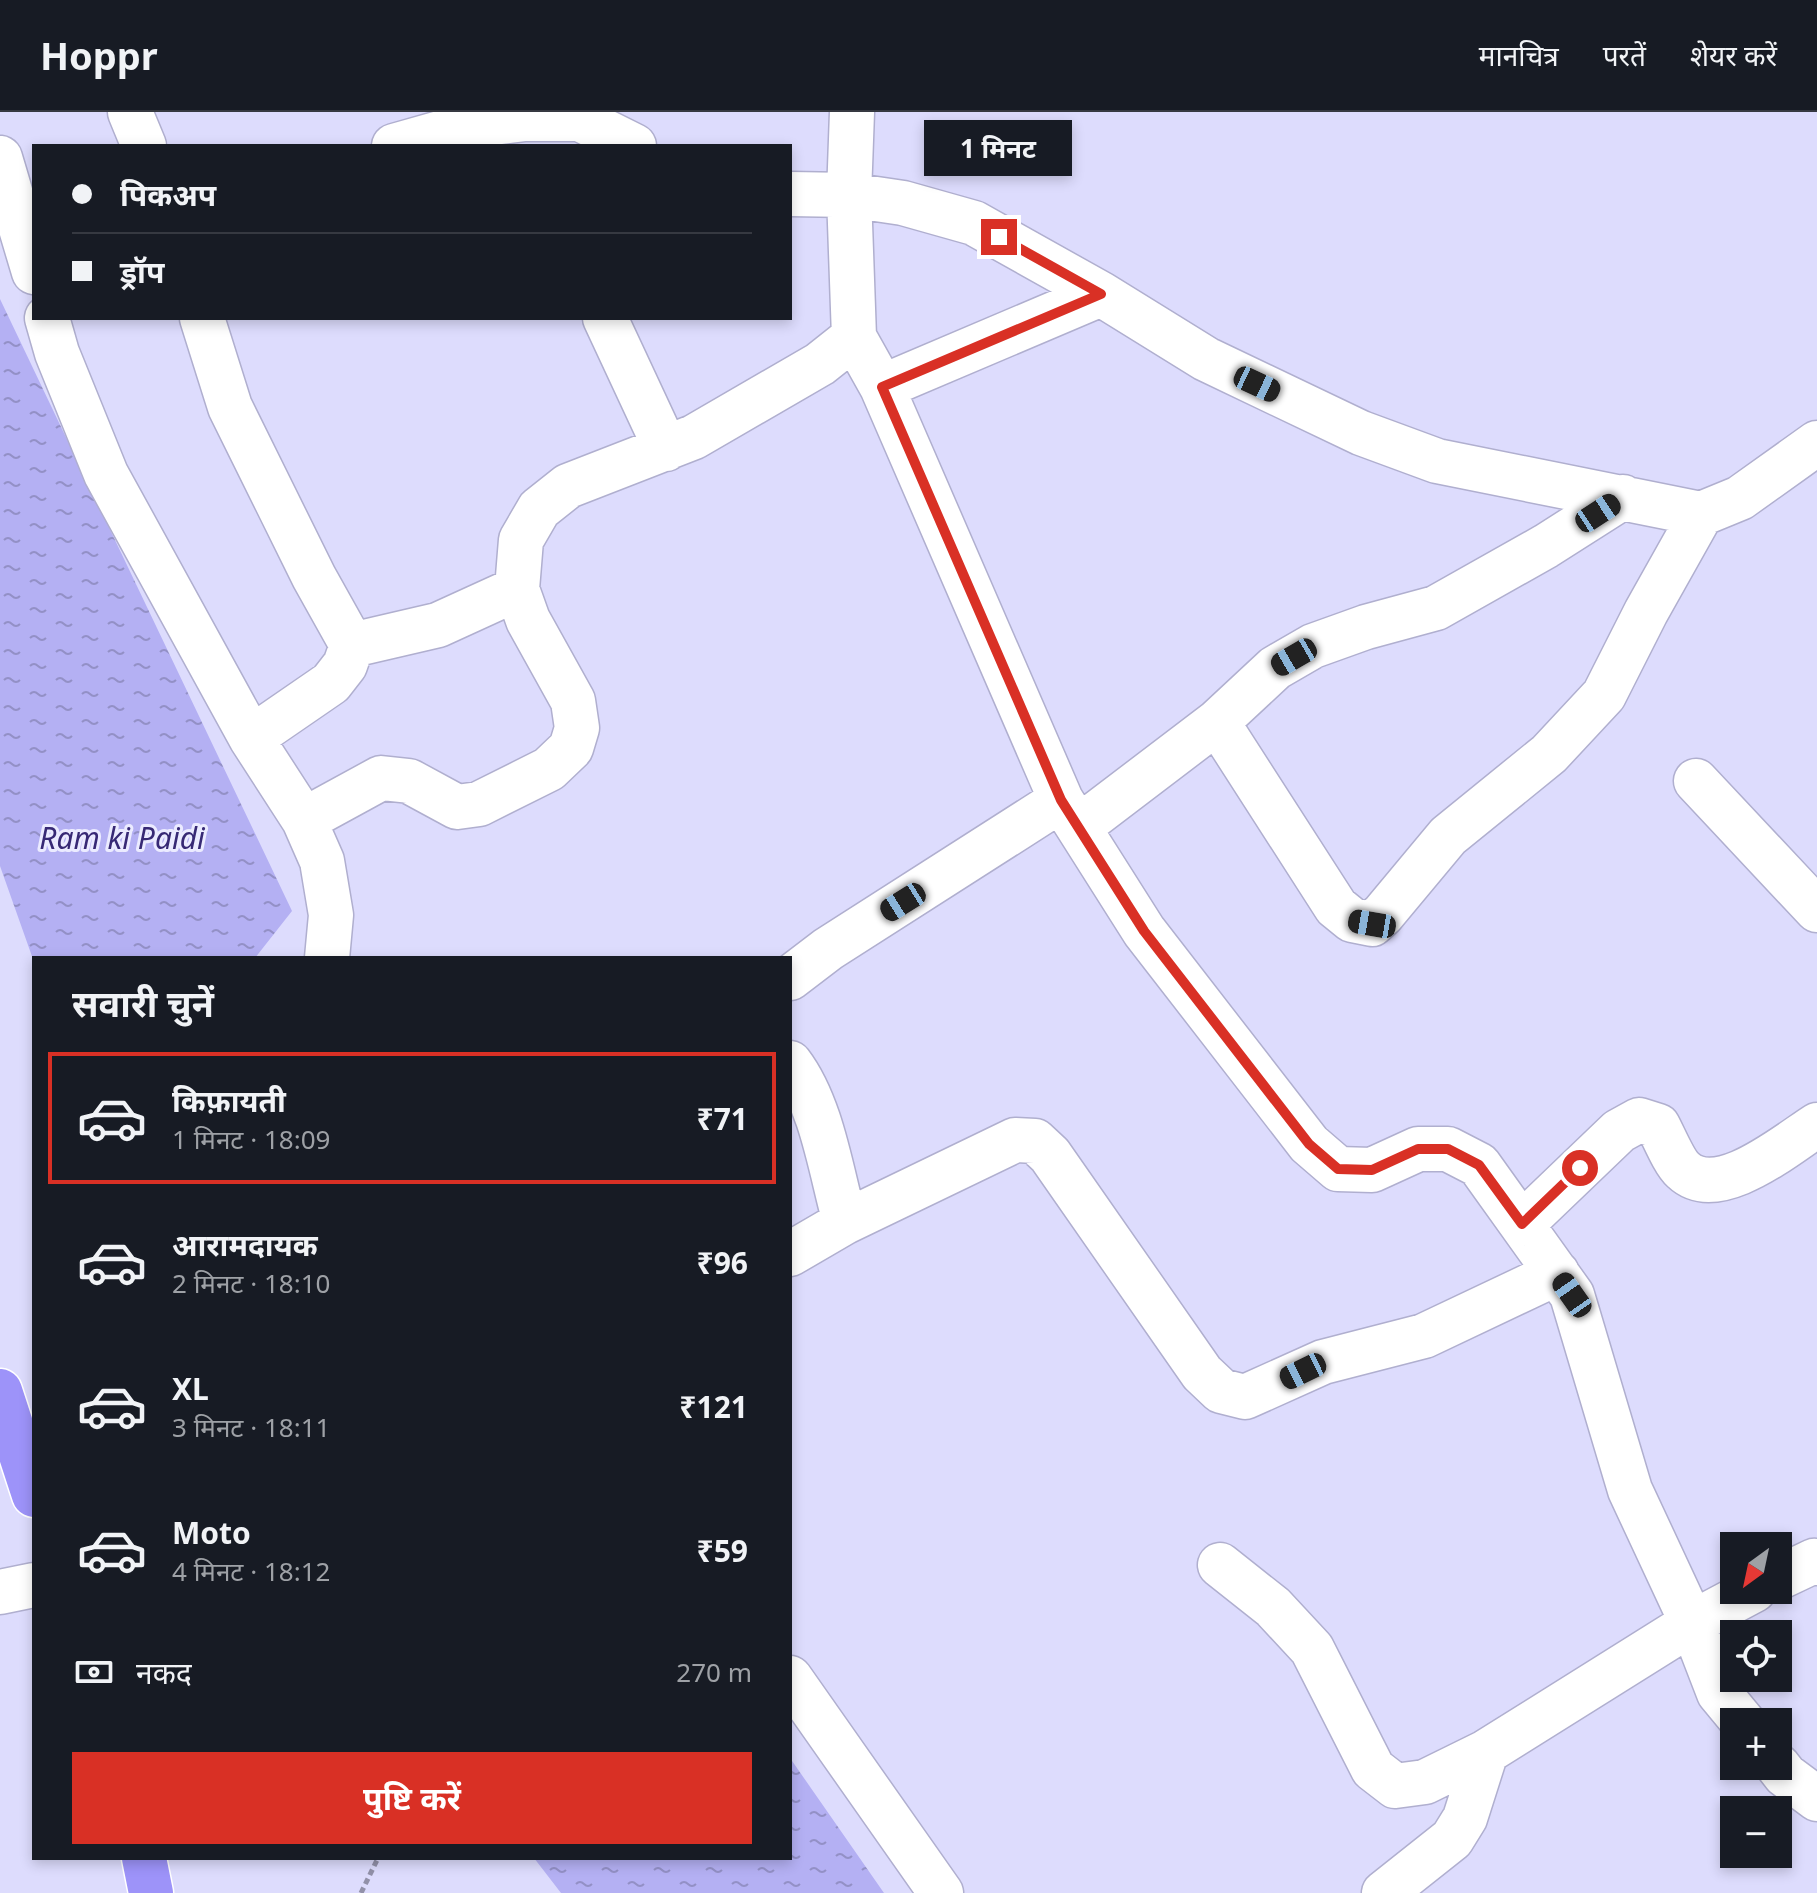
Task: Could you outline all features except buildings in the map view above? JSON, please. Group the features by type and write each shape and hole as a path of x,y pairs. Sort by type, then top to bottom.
{"highway":[{"path":"0,1391 32,1489"},
{"path":"144,1860 151,1893"}],"street":[{"path":"130,112 143,144"},
{"path":"852,112 849,195 854,337 882,387 1070,813 1144,931 1309,1144 1338,1169 1372,1170 1418,1149 1448,1149 1479,1165 1572,1295 1630,1490 1692,1623 1719,1693 1731,1708"},
{"path":"401,144 461,127 538,119 580,119 630,144"},
{"path":"0,158 32,265"},
{"path":"792,194 849,195 903,203 974,223 1101,294 1206,359 1361,433 1437,461 1701,514 1740,498 1817,443"},
{"path":"882,387 1101,294"},
{"path":"48,320 57,353 106,474 251,738 304,820 322,861 331,915 327,956"},
{"path":"204,320 230,407 314,577 352,645 345,665 331,683 251,738"},
{"path":"606,320 666,449"},
{"path":"304,820 381,778 409,781 457,807 479,804 549,769 571,748 577,728 573,701 528,620 517,589 521,540 539,509 568,486 694,437 820,364 854,337"},
{"path":"792,976 828,949 1070,813 1217,722 1275,668 1313,646 1366,627 1436,608 1546,546 1623,497"},
{"path":"1217,722 1336,907 1352,920 1372,924 1448,836 1549,754 1604,695 1701,514"},
{"path":"352,645 438,625 517,589"},
{"path":"1696,781 1817,910"},
{"path":"792,1066 804,1081 817,1119 845,1222"},
{"path":"1522,1224 1619,1131 1639,1120 1658,1126 1683,1170 1704,1180 1724,1178 1754,1167 1817,1125"},
{"path":"792,1253 845,1222 1015,1140 1035,1141 1050,1155 1202,1373 1221,1391 1245,1397 1323,1362 1424,1336 1557,1273"},
{"path":"1792,1571 1814,1561 1817,1563"},
{"path":"1220,1565 1273,1607 1312,1649 1373,1769 1395,1786 1425,1782 1486,1752 1692,1623 1728,1604"},
{"path":"0,1592 32,1585"},
{"path":"792,1681 941,1893"},
{"path":"1384,1893 1452,1839 1465,1818 1486,1752"},
{"path":"1792,1780 1817,1799"}],"path":[{"path":"361,1893 377,1860"}],"water":[{"name":"Ram ki Paidi","path":"0,299 292,911 257,956 32,956 0,866"},
{"path":"792,1761 884,1893 561,1893 536,1860 792,1860"}],"route":[{"path":"999,237 1101,294 882,387 1061,800 1144,931 1309,1144 1338,1169 1372,1170 1418,1149 1448,1149 1479,1165 1522,1224 1580,1168"}]}
